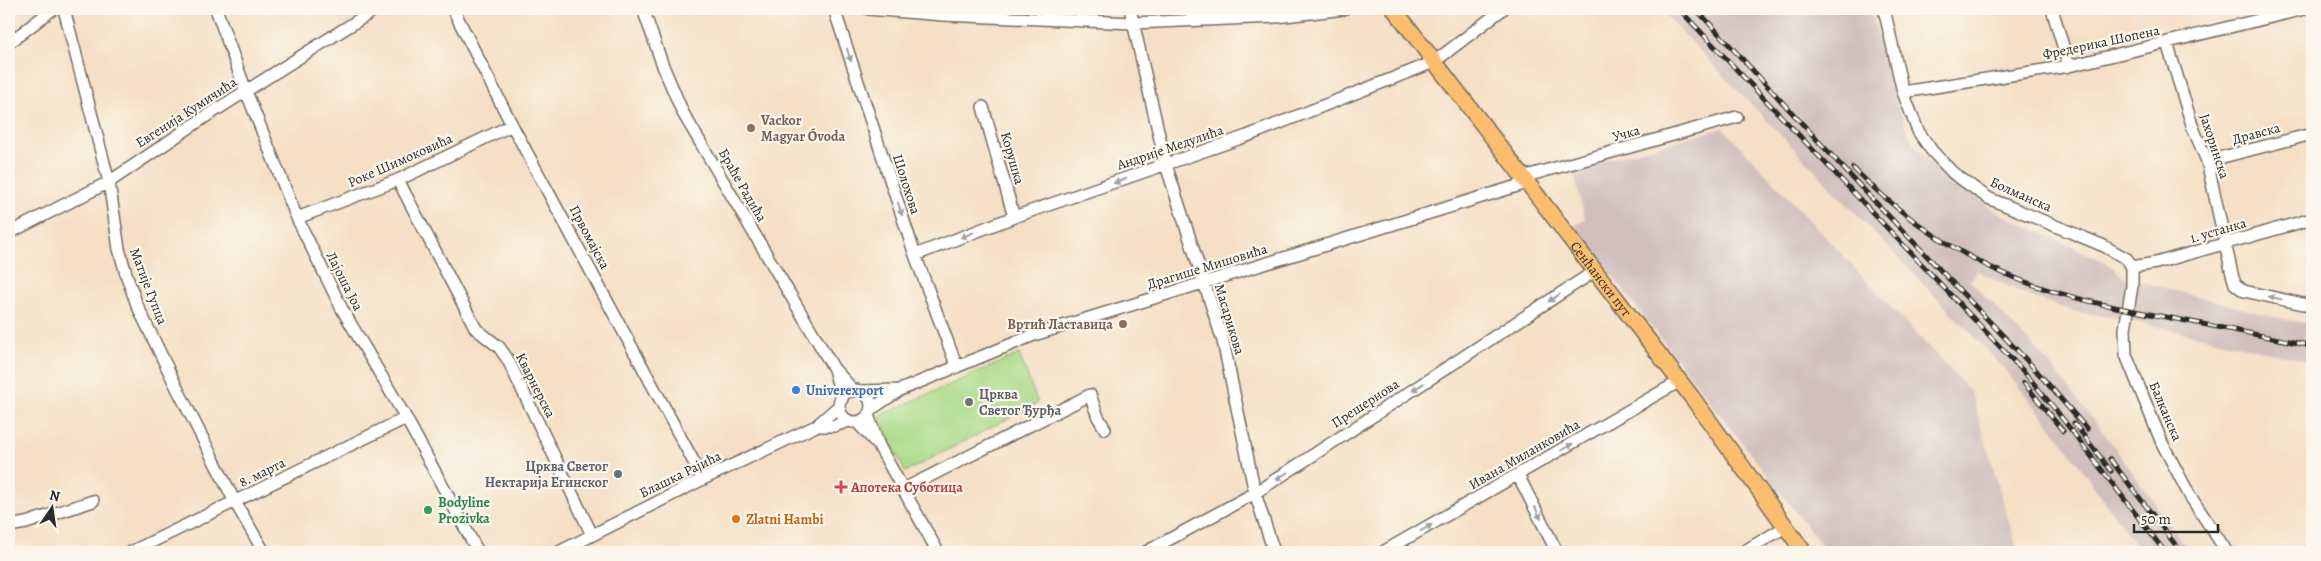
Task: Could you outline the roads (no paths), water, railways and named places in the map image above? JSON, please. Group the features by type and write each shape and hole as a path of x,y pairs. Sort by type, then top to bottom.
{"main road":[{"name":"Сенћански пут","path":"1394,9 1680,381 1787,526 1804,552"}],"street":[{"path":"9,43 53,9"},
{"name":"Матије Гупца","path":"64,9 109,182 119,249 137,305 235,502 264,552"},
{"name":"Лајоша Јоа","path":"216,9 246,91 297,218 342,309 406,418 478,552"},
{"name":"Евгенија Кумичића","path":"9,234 109,182 246,91 376,9"},
{"name":"Првомајска","path":"453,9 512,124 703,479"},
{"name":"Браће Радића","path":"643,9 663,66 683,113 834,369 856,391"},
{"name":"Шолохова","path":"838,9 836,15 915,254 957,367"},
{"path":"868,9 943,15 1048,14 1133,23 1267,17 1344,9"},
{"name":"Масарикова","path":"1130,9 1166,165 1225,350 1255,493 1274,552"},
{"name":"Андрије Медулића","path":"915,254 1014,217 1166,165 1434,62 1503,9"},
{"name":"Болманска","path":"1884,9 1903,92 1918,131 1932,151 1953,173 1988,198 2118,253 2132,267"},
{"path":"2052,9 2069,66"},
{"name":"Фредерика Шопена","path":"1903,92 2069,66 2168,44 2304,9"},
{"name":"Јахоринска","path":"2168,44 2192,128 2207,161 2224,244 2235,284 2238,288 2312,306"},
{"name":"Корушка","path":"983,107 1014,217"},
{"name":"Учка","path":"1525,180 1736,117"},
{"name":"Роке Шимоковића","path":"297,218 398,180 512,124"},
{"name":"Дравска","path":"2207,161 2312,134"},
{"name":"Кварнерска","path":"398,180 476,329 499,346 508,360 592,534"},
{"name":"Драгише Мишовића","path":"869,413 900,390 1034,335 1204,283 1525,180"},
{"name":"1. устанка","path":"2132,267 2224,244 2312,218"},
{"name":"Балканска","path":"2132,267 2132,286 2125,329 2126,355 2162,443 2190,496 2227,552"},
{"name":"Прешернова","path":"1146,552 1255,493 1595,271"},
{"name":"Браће Радића","path":"834,369 840,402"},
{"name":"Ивана Миланковића","path":"1384,552 1680,381"},
{"name":"Драгише Мишовића","path":"856,391 900,390"},
{"path":"879,446 853,421 841,413 840,402 856,391 867,396 869,413 879,446 938,552"},
{"path":"902,490 1090,395 1105,430"},
{"name":"Блашка Рајића","path":"559,552 703,479 816,426 840,402"},
{"path":"853,421 869,413"},
{"name":"8. марта","path":"131,552 406,418"},
{"name":"Блашка Рајића","path":"816,426 828,426 853,421"},
{"path":"1518,475 1557,552"},
{"path":"9,526 26,523 93,501"},
{"path":"1743,552 1787,526"}],"railway":[{"path":"1679,9 2025,373 2165,552"},
{"path":"1696,9 1859,185 2034,368 2087,429"},
{"path":"1853,168 1913,220 1963,253 2002,273 2049,290 2122,309 2312,346"},
{"path":"2024,383 2063,431"},
{"path":"2074,423 2111,471"},
{"path":"2110,459 2181,552"}],"place":[{"name":"Vackor Magyar Óvoda","path":"751,128"},
{"name":"Вртић Ластавица","path":"1123,324"},
{"name":"Univerexport","path":"796,390"},
{"name":"Црква Светог Ђурђа","path":"969,402"},
{"name":"Црква Светог Нектарија Егинског","path":"618,474"},
{"name":"Апотека Суботица","path":"841,487"},
{"name":"Bodyline Prozivka","path":"428,510"},
{"name":"Zlatni Hambi","path":"736,519"}]}
